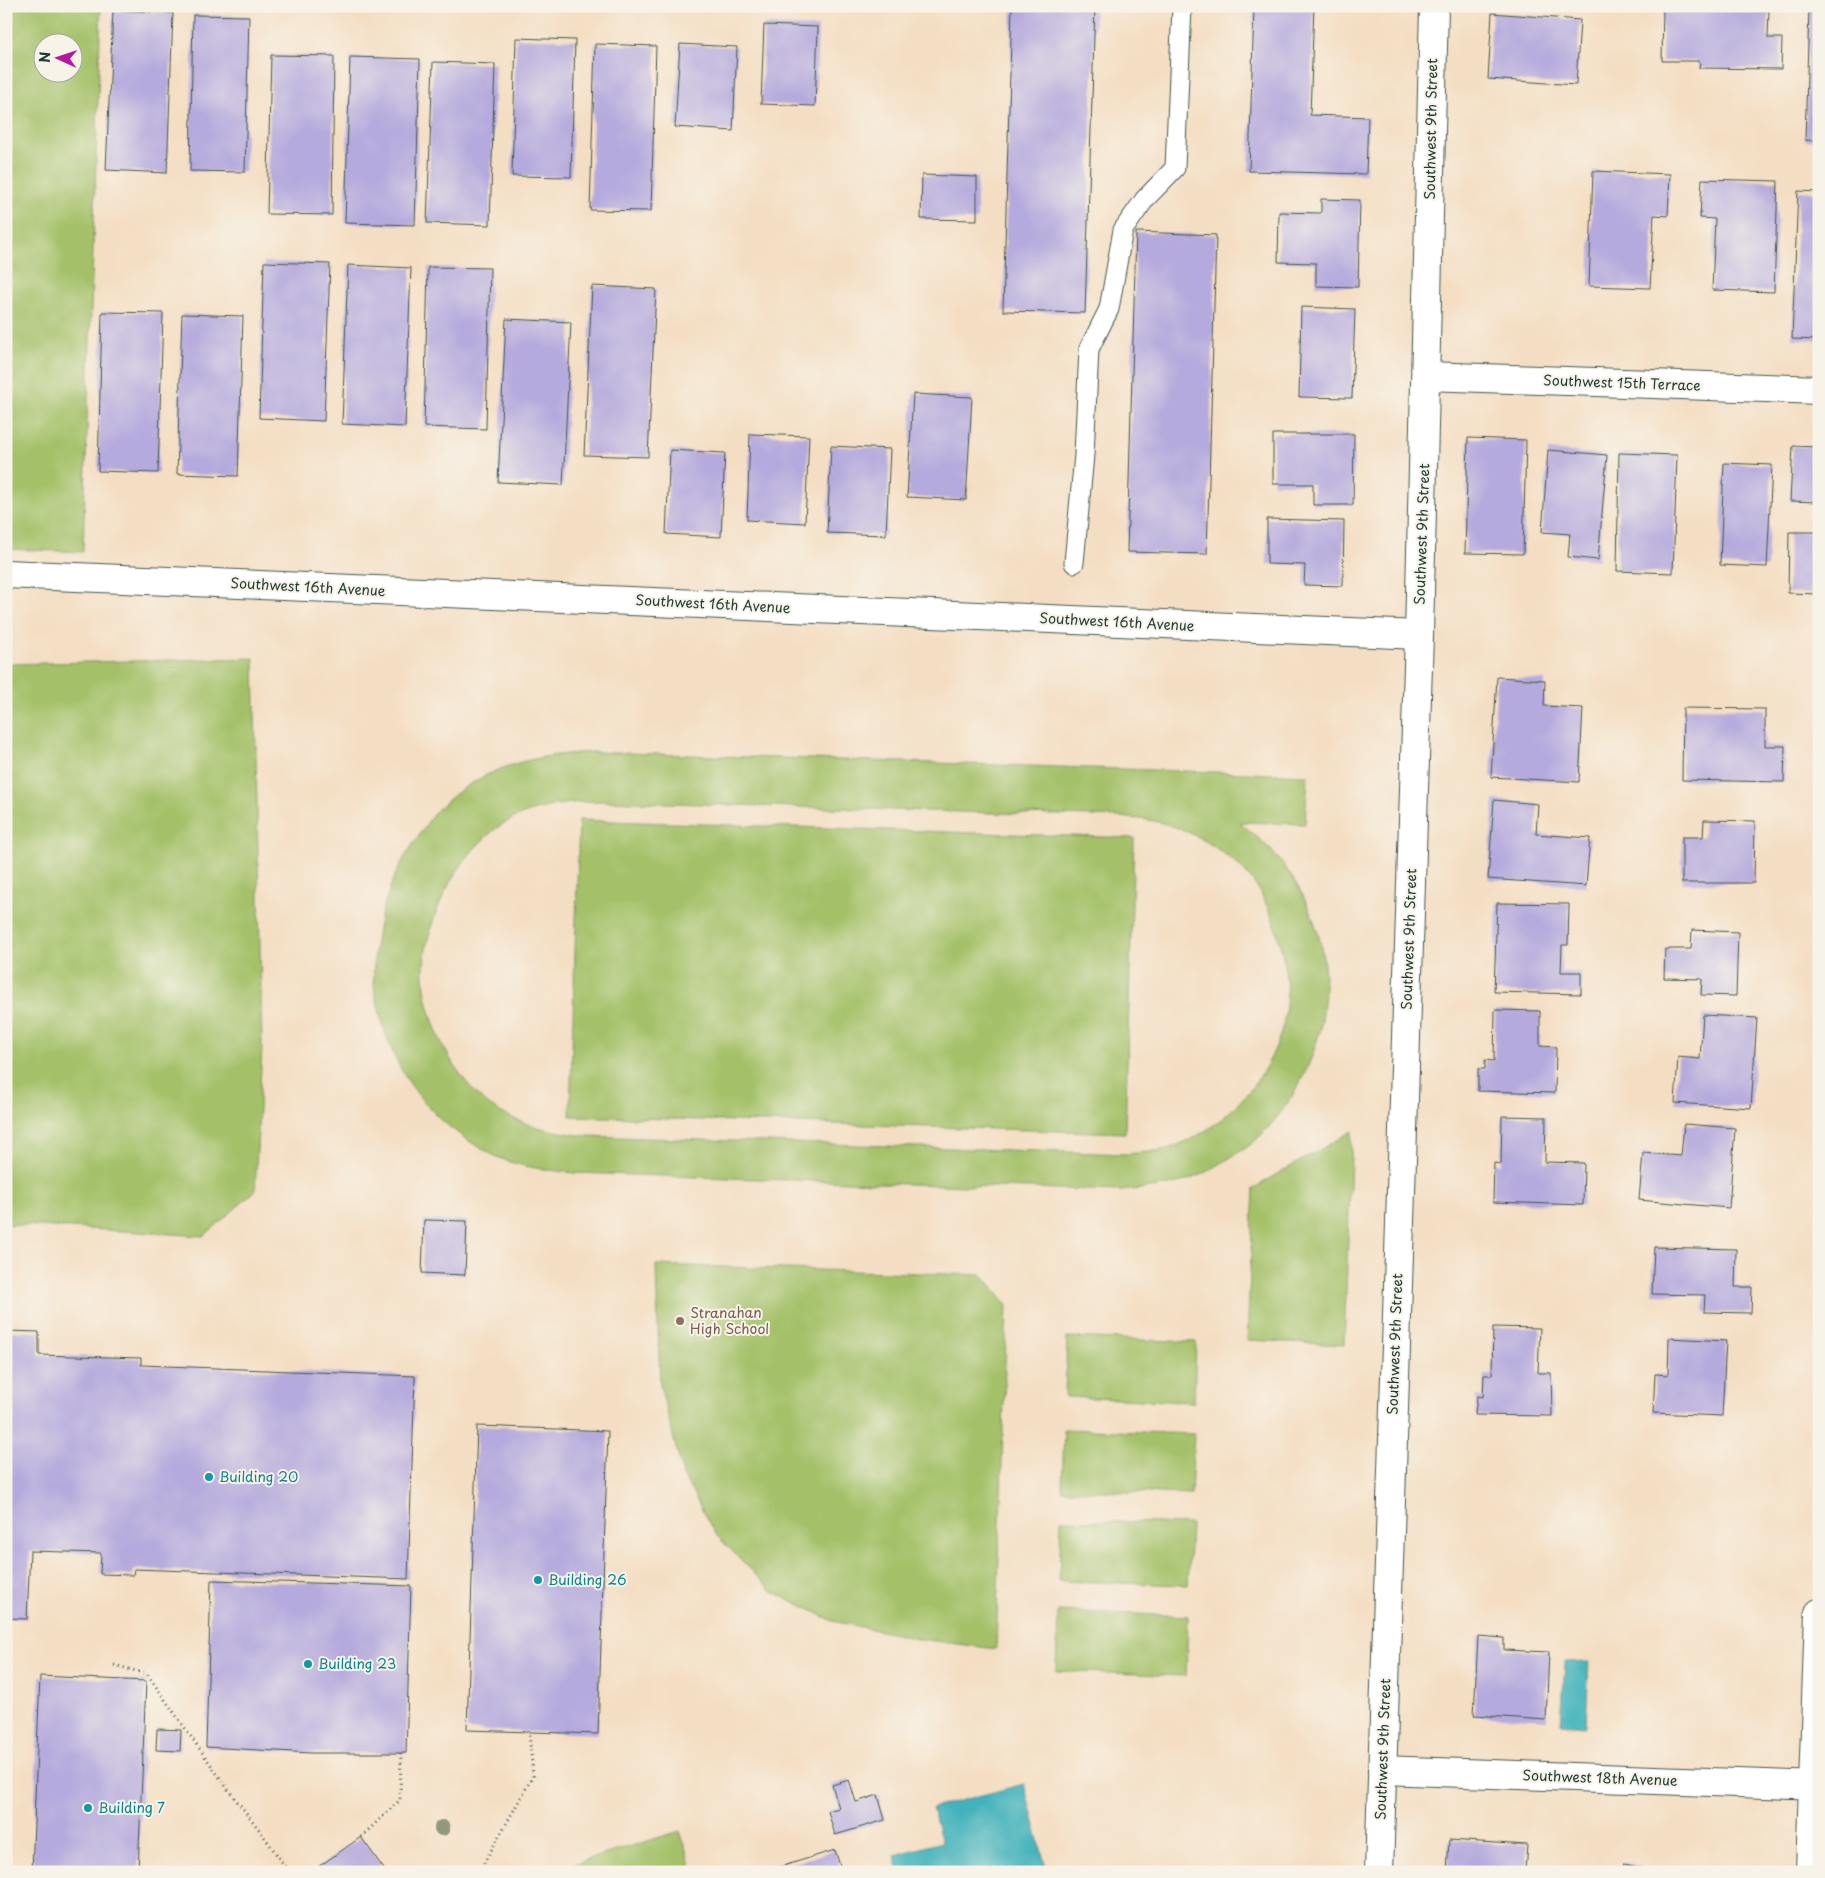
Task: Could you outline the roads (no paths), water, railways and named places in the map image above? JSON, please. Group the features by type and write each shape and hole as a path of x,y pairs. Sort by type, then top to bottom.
{"street":[{"name":"Southwest 9th Street","path":"1379,1872 1419,635 1434,6"},
{"name":"Southwest 15th Terrace","path":"1426,376 1819,390"},
{"name":"Southwest 16th Avenue","path":"6,574 1419,635"},
{"path":"1810,1872 1816,1786 1819,1612"},
{"name":"Southwest 18th Avenue","path":"1382,1770 1816,1786"}],"lane":[{"path":"1074,563 1084,454 1089,349 1109,309 1124,230 1145,199 1175,168 1182,6"}],"water":[{"path":"1589,1661 1586,1726 1561,1724 1565,1662"},
{"path":"1024,1784 1047,1872 899,1872 895,1855 942,1842 932,1808"}],"place":[{"name":"Stranahan High School","path":"680,1321"},
{"name":"Building 20","path":"209,1477"},
{"name":"Building 26","path":"538,1580"},
{"name":"Building 23","path":"308,1664"},
{"name":"Building 7","path":"88,1808"}]}
